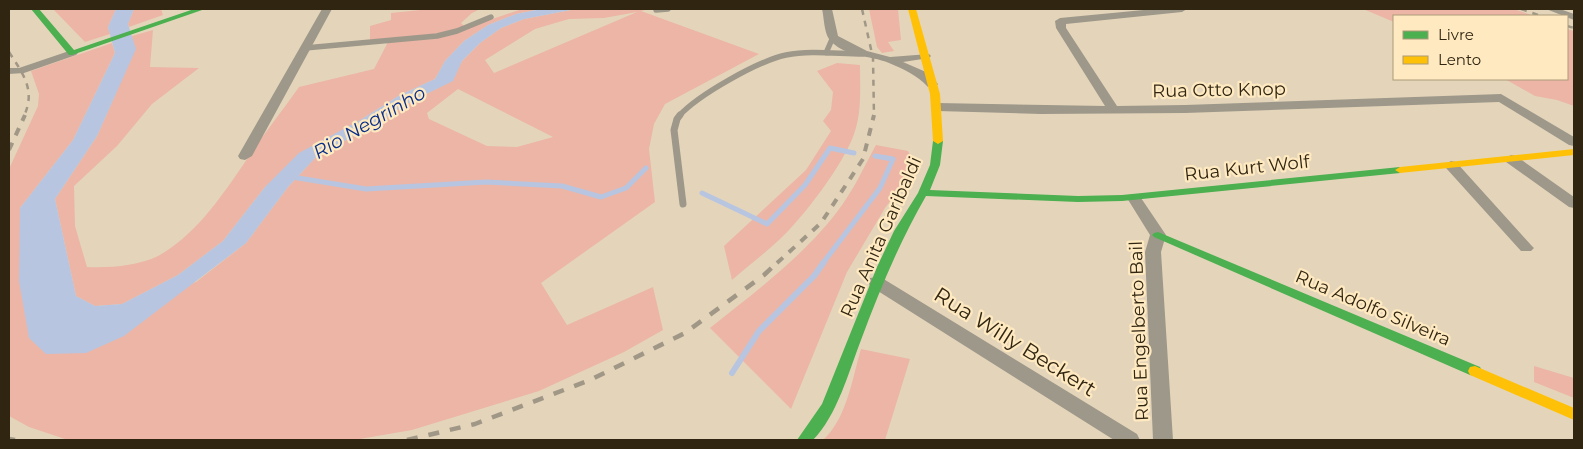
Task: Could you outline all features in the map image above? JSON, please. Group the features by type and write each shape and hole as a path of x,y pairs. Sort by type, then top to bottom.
{"street":[{"path":"35,9 72,53"},
{"path":"9,71 20,71 200,9"},
{"path":"245,156 328,9"},
{"path":"826,9 833,37 863,54 908,66 922,74 932,84"},
{"name":"Rua Anita Garibaldi","path":"804,440 811,433 828,406 876,282 900,231 923,193 935,165 938,148 937,107 912,9"},
{"path":"1057,9 1061,28 1114,110"},
{"path":"1060,21 1182,9"},
{"path":"1551,9 1574,17"},
{"path":"890,60 915,59 925,56"},
{"name":"Rua Otto Knop","path":"937,107 1114,110 1231,108 1501,98 1574,142"},
{"name":"Rua Kurt Wolf","path":"923,193 1078,199 1134,198 1574,152"},
{"path":"1512,159 1574,204"},
{"path":"1451,165 1526,248"},
{"name":"Rua Engelberto Bail","path":"1134,198 1158,235 1153,252 1163,440"},
{"name":"Rua Adolfo Silveira","path":"1158,235 1574,414"},
{"name":"Rua Willy Beckert","path":"876,282 1130,440"}],"lane":[{"path":"656,10 668,9"},
{"path":"305,48 437,36 466,28 491,17"},
{"path":"826,53 833,37"},
{"path":"684,204 674,138 675,124 681,114 694,104 768,61 791,54 863,54"}],"shaded area":[{"path":"53,9 116,9 108,27 110,34 85,42"},
{"path":"134,9 161,9 163,15 129,27 128,24"},
{"path":"430,9 480,9 472,13 461,23 466,28 522,9 541,9 516,14 488,25 464,41 445,61 435,79 400,95 362,119 265,187 223,241 178,275 122,304 95,306 76,296 55,199 97,136 116,93 132,36 153,30 150,67 199,68 152,104 117,146 74,186 75,226 87,267 114,267 133,264 158,256 183,239 214,205 299,87 374,69 388,42 370,43 370,26 391,20 391,13"},
{"path":"576,9 649,9 641,11 759,54 665,104 654,124 649,149 655,202 541,283 567,325 653,287 663,330 624,352 539,391 412,430 354,440 68,440 29,427 9,416 9,169 38,106 39,94 31,71 112,43 115,53 73,140 20,208 29,338 196,282 246,243 288,187 317,156 414,100 452,81 462,61 480,43 501,28 524,19","holes":["637,12 494,73 485,60 535,29 569,19 604,18","458,89 553,137 517,147 487,146 429,119 427,113"]},
{"path":"869,9 898,9 901,40 888,42 894,51 882,53 877,47"},
{"path":"1363,9 1514,9 1531,15 1393,15 1393,22"},
{"path":"1568,29 1574,31 1574,106 1557,100 1535,96 1507,80 1568,80"},
{"path":"837,63 860,65 860,100 857,126 849,146 832,175 799,219 779,240 732,280 724,246 806,170 831,131 823,121 831,110 833,92 817,71"},
{"path":"876,145 908,151 912,160 907,179 885,208 847,272 791,409 710,328 797,256 828,223 847,198"},
{"path":"861,349 910,359 885,440 823,440 838,421 848,397"},
{"path":"1534,366 1574,378 1574,398 1534,382"}],"water":[{"name":"Rio Negrinho","path":"116,9 134,9 128,24 136,49 97,136 55,199 76,296 95,306 122,304 178,275 223,241 265,187 299,153 362,119 400,95 435,79 445,61 464,41 488,25 516,14 541,9 576,9 524,19 501,28 480,43 462,61 453,81 414,100 317,156 288,187 246,243 124,336 86,353 46,354 29,338 19,281 20,208 73,140 115,53 108,27"}],"waterway":[{"path":"702,193 767,224 805,185 830,148 854,153"},
{"path":"823,263 880,188 893,159 875,156"},
{"path":"292,177 366,189 486,182 562,186 601,197 626,188 646,168"},
{"path":"732,373 759,331 814,276 824,262"}],"railway":[{"path":"862,9 873,58 874,115"},
{"path":"1521,9 1538,15"},
{"path":"1568,26 1574,28"},
{"path":"9,52 23,75 28,90 29,98 24,116"},
{"path":"9,150 25,115"},
{"path":"777,263 821,223 863,159 874,115"},
{"path":"407,440 475,424 590,380 685,333 764,275 778,262"},
{"path":"9,439 15,440"}],"traffic: fast":[{"path":"35,9 72,53 201,9"},
{"path":"804,440 811,433 828,406 883,267 900,231 923,193 935,165 938,141"},
{"path":"923,193 1078,199 1122,198 1400,170"},
{"path":"1158,235 1475,371"}],"traffic: slow":[{"path":"912,9 935,94 938,141"},
{"path":"1400,170 1574,152"},
{"path":"1475,371 1574,414"}]}
